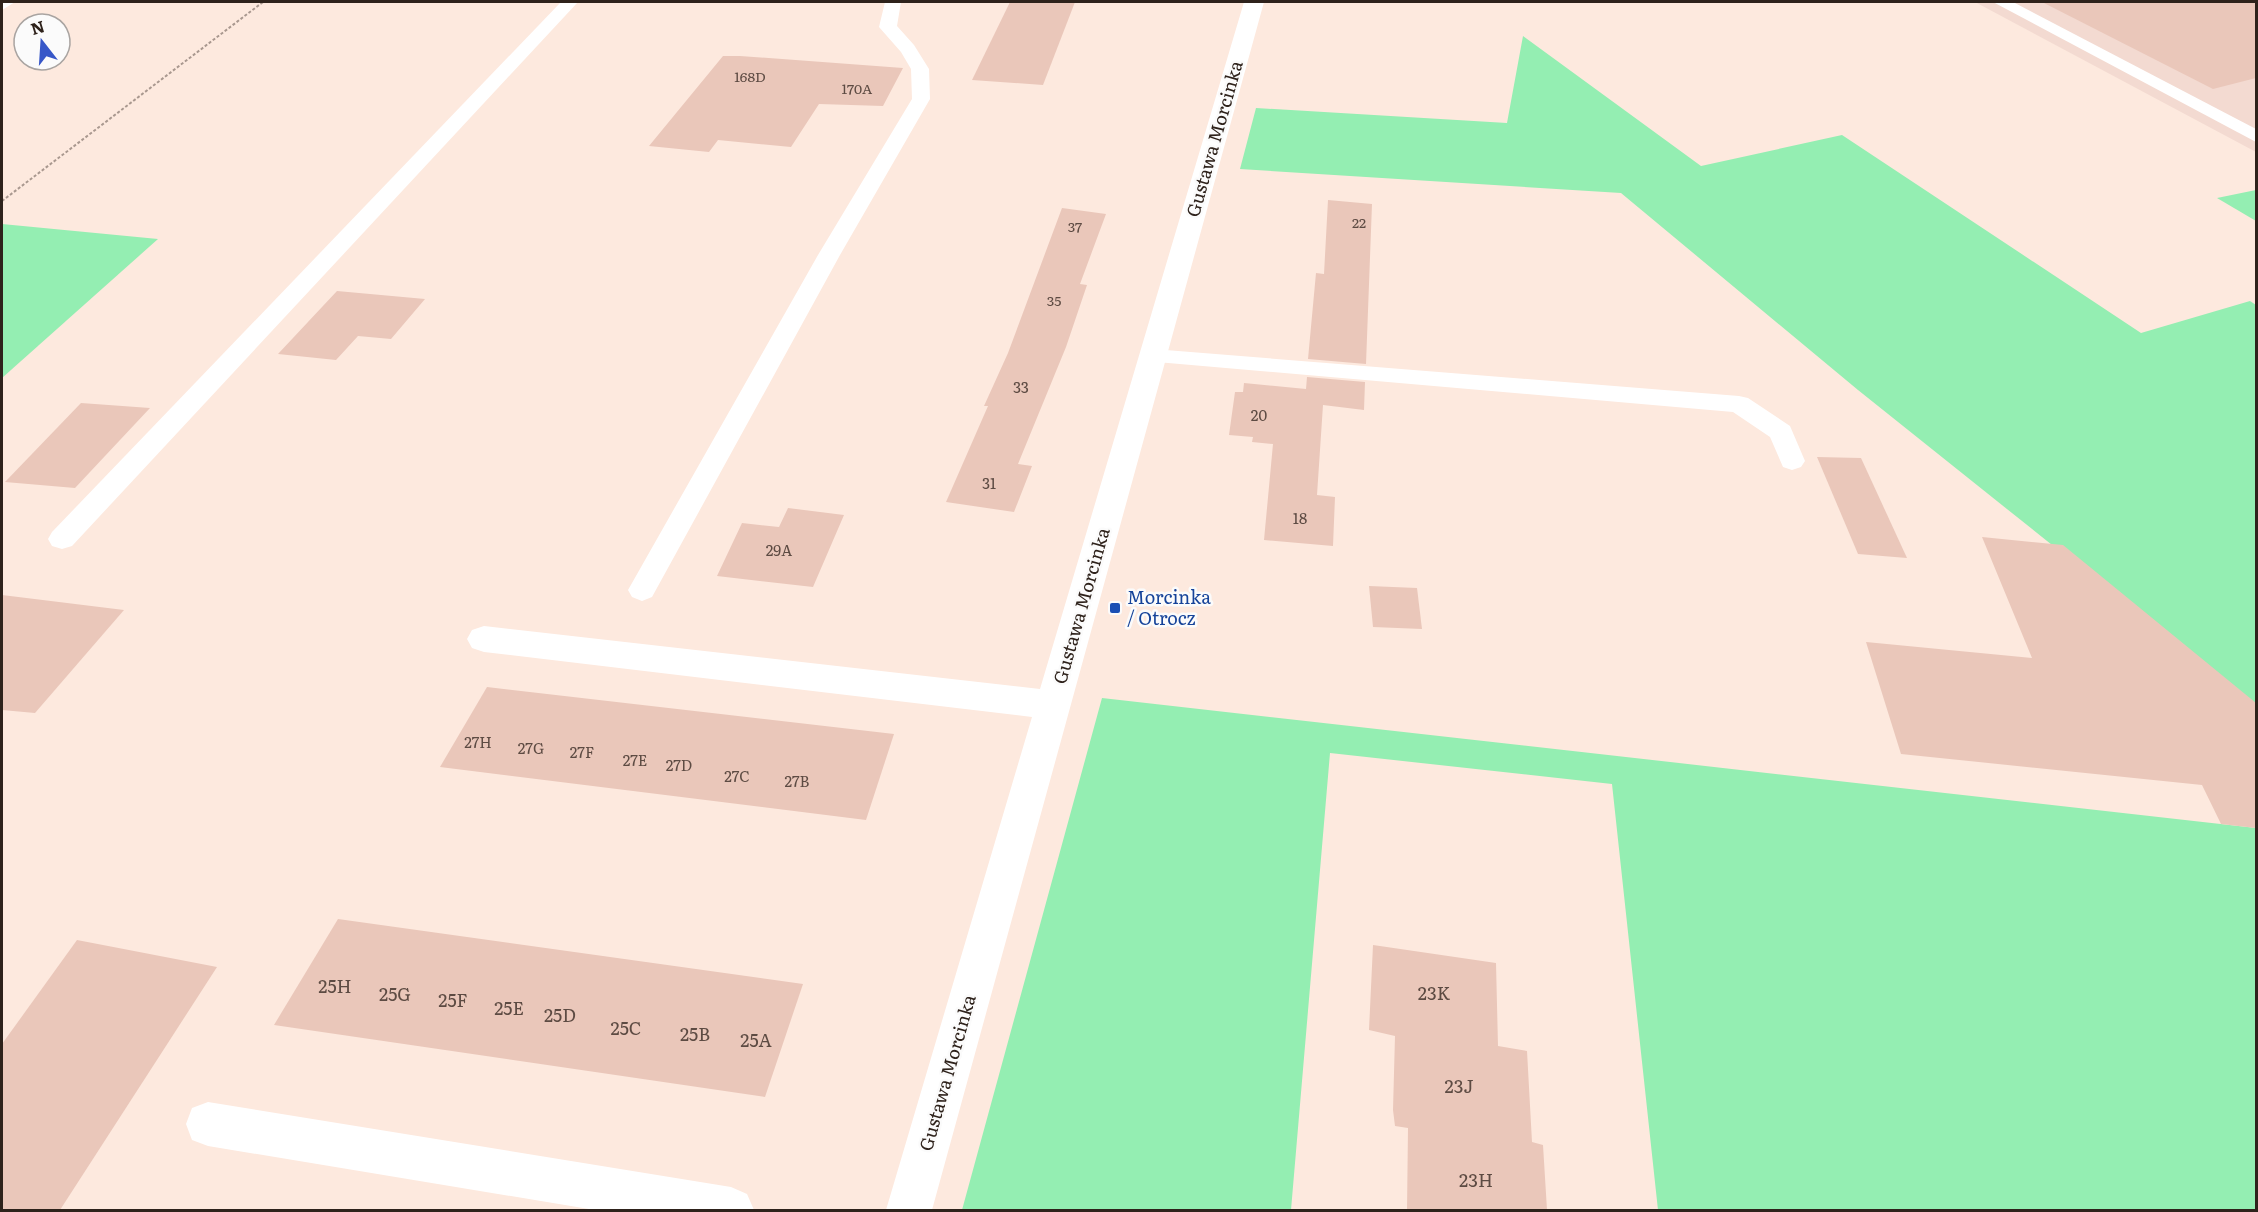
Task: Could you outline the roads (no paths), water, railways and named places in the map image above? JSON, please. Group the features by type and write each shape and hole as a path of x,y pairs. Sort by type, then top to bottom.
{"street":[{"name":"Gustawa Morcinka","path":"909,1210 1254,2"},
{"path":"484,639 1053,705"},
{"path":"208,1124 731,1210"}],"lane":[{"path":"2,5 7,2"},
{"path":"62,539 570,2"},
{"path":"642,590 829,255 921,99 920,69 908,49 888,27 893,2"},
{"path":"2001,2 2256,136"},
{"path":"2226,120 2256,112"},
{"path":"1153,356 1739,404 1781,432 1792,461"}],"place":[{"name":"Morcinka / Otrocz","path":"1115,608"}]}
